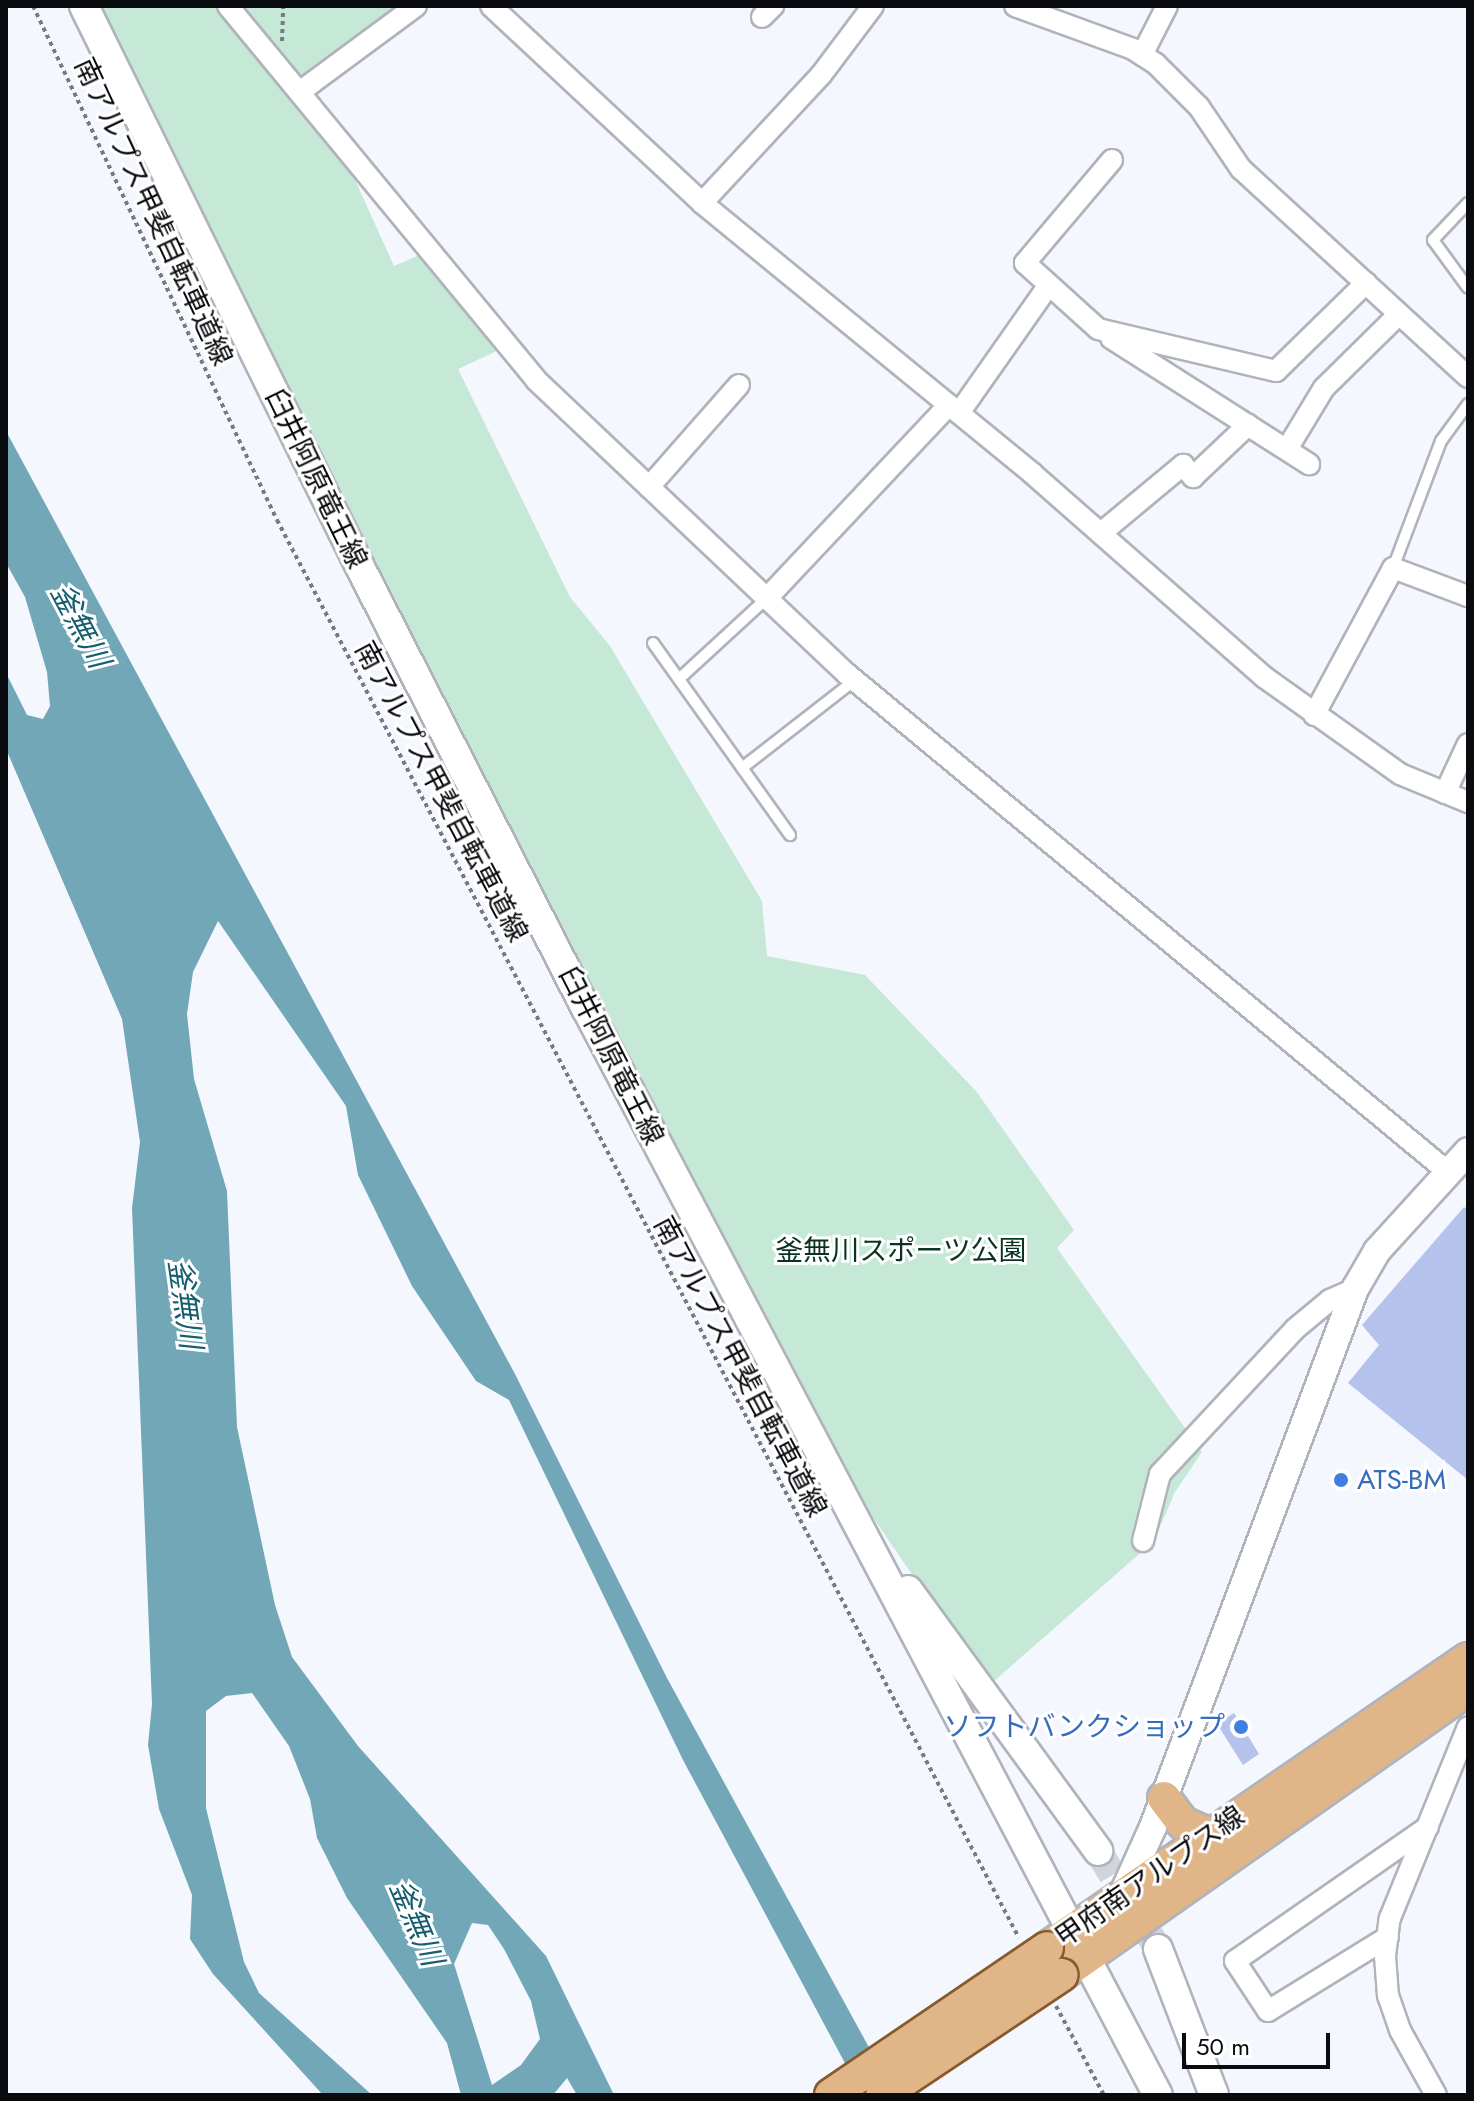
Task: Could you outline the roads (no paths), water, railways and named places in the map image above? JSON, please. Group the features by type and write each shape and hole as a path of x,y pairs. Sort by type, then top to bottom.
{"main road":[{"name":"臼井阿原竜王線","path":"84,6 367,581 768,1361 864,1537 1057,1960 1158,2095"},
{"path":"864,1537 1098,1851"},
{"name":"甲府南アルプス線","path":"882,2095 1057,1960 1124,1892 1468,1659"},
{"name":"甲府南アルプス線","path":"831,2095 1057,1960 1468,1689"},
{"path":"1164,1798 1183,1823 1210,1835"},
{"path":"1158,1949 1214,2095"}],"street":[{"path":"228,6 536,380 855,680 1448,1172"},
{"path":"301,91 416,6"},
{"path":"491,6 702,203 954,409 1314,715 1400,774 1468,802"},
{"path":"702,203 821,75 873,6"},
{"path":"1015,6 1142,55 1199,107 1241,169 1468,377"},
{"path":"1142,55 1167,6"},
{"path":"1112,160 1025,263 1098,329 1309,464"},
{"path":"1098,329 1276,371 1366,283"},
{"path":"767,598 954,409 1049,285"},
{"path":"1287,449 1324,388 1399,314"},
{"path":"649,487 739,385"},
{"path":"1101,533 1183,465 1193,477 1248,425"},
{"path":"1314,715 1393,568 1468,596"},
{"path":"1445,793 1468,744"},
{"path":"1124,1892 1164,1798 1355,1289 1377,1251 1468,1151"},
{"path":"1143,1541 1160,1474 1295,1329 1330,1300 1355,1289"},
{"path":"1436,2095 1400,2030 1388,1996 1388,1937 1468,1727"},
{"path":"1388,1937 1268,2011 1235,1961 1428,1827"}],"lane":[{"path":"1468,203 1433,240 1468,288"},
{"path":"1393,568 1441,441 1468,404"},
{"path":"679,679 767,598"},
{"path":"653,643 790,835"},
{"path":"742,768 855,680"}],"water":[{"name":"釜無川","path":"6,431 515,1374 667,1678 895,2095 862,2095 683,1760 509,1400 476,1381 412,1286 358,1175 346,1106 218,921 193,972 187,1014 194,1079 227,1191 237,1427 275,1605 292,1657 358,1746 546,1956 614,2095 577,2095 567,2078 553,2095 461,2095 447,2043 347,1898 317,1838 310,1799 289,1746 252,1693 226,1696 206,1711 206,1808 244,1962 259,1993 372,2095 323,2095 213,1974 190,1939 192,1895 159,1809 148,1745 152,1704 132,1208 140,1142 122,1019 6,749 6,673 27,715 43,719 50,706 47,672 25,597 6,563","holes":["472,1923 488,1925 531,2001 540,2039 521,2065 492,2085 454,1964"]}],"tunnel":[{"path":"1098,1851 1158,1949"}],"place":[{"name":"ATS-BM","path":"1341,1480"},
{"name":"ソフトバンクショップ","path":"1241,1727"}],"park label":[{"name":"釜無川スポーツ公園","path":"901,1251"}]}
